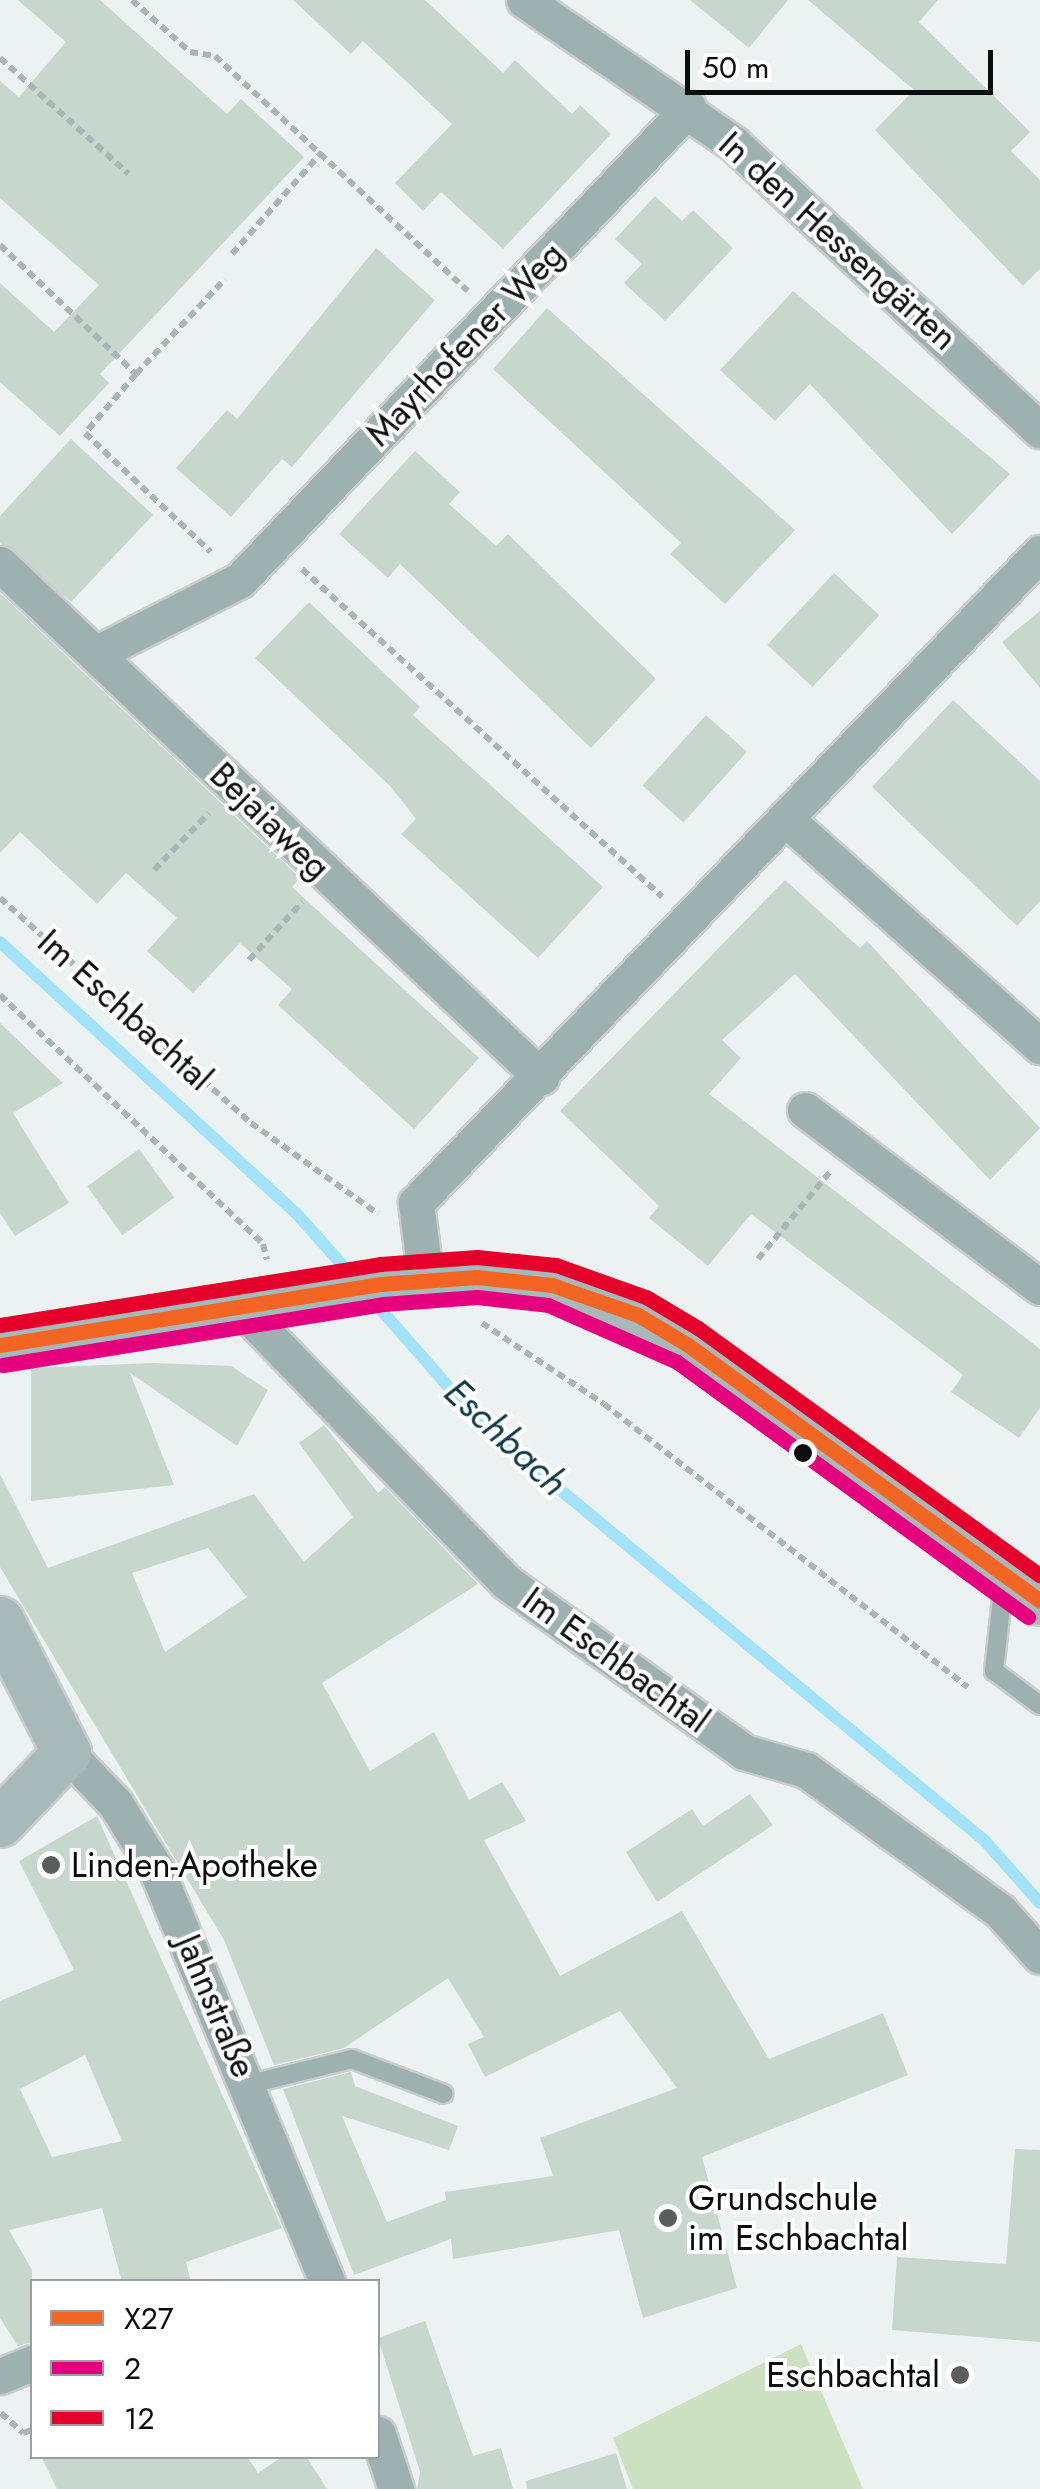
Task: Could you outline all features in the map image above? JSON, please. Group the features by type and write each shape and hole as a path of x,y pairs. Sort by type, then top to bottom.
{"street":[{"name":"In den Hessengärten","path":"524,0 689,108 1040,430"},
{"name":"Mayrhofener Weg","path":"97,653 240,580 689,108"},
{"path":"403,1283 416,1203 1040,553"},
{"name":"Bejaiaweg","path":"0,564 541,1077"},
{"path":"786,819 1040,1046"},
{"path":"805,1110 1034,1271"},
{"path":"0,1345 256,1302 403,1283 516,1279 638,1315 1022,1590"},
{"name":"Im Eschbachtal","path":"256,1302 506,1582 744,1752 806,1770 1000,1911 1040,1956"},
{"path":"0,1621 67,1753 0,1823"},
{"name":"Jahnstraße","path":"67,1753 115,1803 157,1871 250,2084 318,2279"},
{"path":"0,2376 30,2364"},
{"path":"380,2440 396,2489"}],"lane":[{"path":"1022,1590 994,1672 1040,1704"},
{"path":"250,2084 352,2058 444,2094"}],"path":[{"path":"132,0 190,52 216,56 493,316"},
{"path":"0,58 129,174"},
{"path":"232,254 322,152"},
{"path":"0,244 136,374"},
{"path":"224,279 85,433 240,580"},
{"path":"274,544 689,921"},
{"path":"154,870 234,786"},
{"path":"249,960 327,876"},
{"name":"Im Eschbachtal","path":"0,898 251,1124 387,1227"},
{"path":"0,995 263,1244 256,1302"},
{"path":"758,1258 852,1145"},
{"path":"403,1283 604,1404 980,1696"},
{"path":"0,2412 23,2433 30,2431"}],"green space":[{"path":"801,2344 863,2489 633,2489 613,2438"}],"building":[{"path":"18,0 100,0 227,114 241,99 304,157 100,374 109,383 60,436 0,382 0,283 54,332 99,285 0,198 0,81 19,97 66,42"},
{"path":"293,0 425,0 503,73 515,60 572,114 580,105 611,134 503,249 441,192 423,211 395,183 452,124 363,41 351,54"},
{"path":"690,0 788,0 749,48"},
{"path":"808,0 938,0 919,22 1030,132 1011,151 1040,180 1040,269 1023,286 875,130 914,90"},
{"path":"655,196 682,221 693,210 733,248 665,321 624,283 642,264 615,239"},
{"path":"376,248 435,300 292,467 282,459 231,517 176,468 227,410 237,419"},
{"path":"793,291 1010,474 952,534 810,384 775,421 720,370"},
{"path":"547,308 795,530 725,604 670,554 681,543 493,369"},
{"path":"71,439 153,515 71,602 0,543 0,516"},
{"path":"415,451 460,492 449,504 496,546 508,534 656,679 591,748 400,564 388,578 339,534"},
{"path":"834,573 879,615 813,687 767,645"},
{"path":"0,593 300,878 292,887 479,1058 414,1129 278,1005 292,989 240,943 193,993 147,951 177,918 126,873 97,904 20,832 0,853"},
{"path":"309,602 420,707 413,715 603,887 538,958 401,834 416,819 391,787 255,658"},
{"path":"1040,611 1040,688 1002,642"},
{"path":"953,700 1040,781 1040,901 1017,926 872,787"},
{"path":"706,715 747,752 683,822 642,786"},
{"path":"785,880 860,948 867,941 1040,1128 990,1180 795,974 722,1040 741,1058 709,1094 1040,1349 1040,1408 1019,1438 951,1392 963,1375 751,1214 708,1266 649,1218 659,1206 560,1111"},
{"path":"0,1023 63,1083 13,1113 69,1203 15,1236 0,1213"},
{"path":"139,1149 174,1198 122,1235 87,1187"},
{"path":"154,1363 231,1366 268,1390 237,1446 130,1373 174,1485 31,1501 31,1368"},
{"path":"324,1425 378,1493 385,1487 478,1584 322,1683 370,1771 434,1732 469,1800 502,1782 526,1821 484,1840 560,1976 682,1911 769,2059 883,2013 908,2075 702,2157 737,2288 643,2318 619,2230 453,2259 451,2239 354,2275 283,2089 351,2072 355,2086 458,2126 449,2150 342,2116 387,2222 446,2200 445,2192 553,2176 540,2138 677,2088 620,2011 485,2077 468,2044 484,2037 448,1978 344,2048 274,2065 224,1940 0,1567 0,1474 48,1568 254,1494 304,1562 353,1517 299,1443","holes":["208,1548 247,1597 165,1652 132,1573"]},
{"path":"750,1794 773,1825 657,1902 626,1852 692,1809 703,1826"},
{"path":"97,1816 282,2228 186,2262 190,2279 121,2279 102,2208 9,2230 32,2270 30,2343 18,2346 0,2318 0,2001 74,1970 19,1861","holes":["85,2055 122,2141 52,2157 20,2089"]},
{"path":"1015,2149 1040,2150 1040,2342 892,2330 897,2257 1006,2264"},
{"path":"425,2321 473,2456 501,2448 513,2489 417,2489 420,2472 380,2337"},
{"path":"616,2453 627,2489 527,2489 526,2481"},
{"path":"42,2459 249,2459 258,2473 279,2459 308,2459 327,2489 57,2489"}],"waterway":[{"name":"Eschbach","path":"0,942 296,1213 353,1277"},
{"name":"Eschbach","path":"369,1296 483,1426 984,1840 1040,1903"}],"transit line":[{"name":"12","path":"0,1325 380,1264 477,1257 556,1265 646,1297 698,1328 1040,1576"},
{"name":"X27","path":"0,1345 381,1284 477,1277 552,1285 638,1315 688,1345 1040,1601"},
{"name":"2","path":"3,1365 383,1304 477,1297 548,1305 677,1362 1028,1617"}],"place":[{"name":"Linden-Apotheke","path":"51,1865"},
{"name":"Grundschule im Eschbachtal","path":"668,2218"},
{"name":"Eschbachtal","path":"960,2375"}]}
